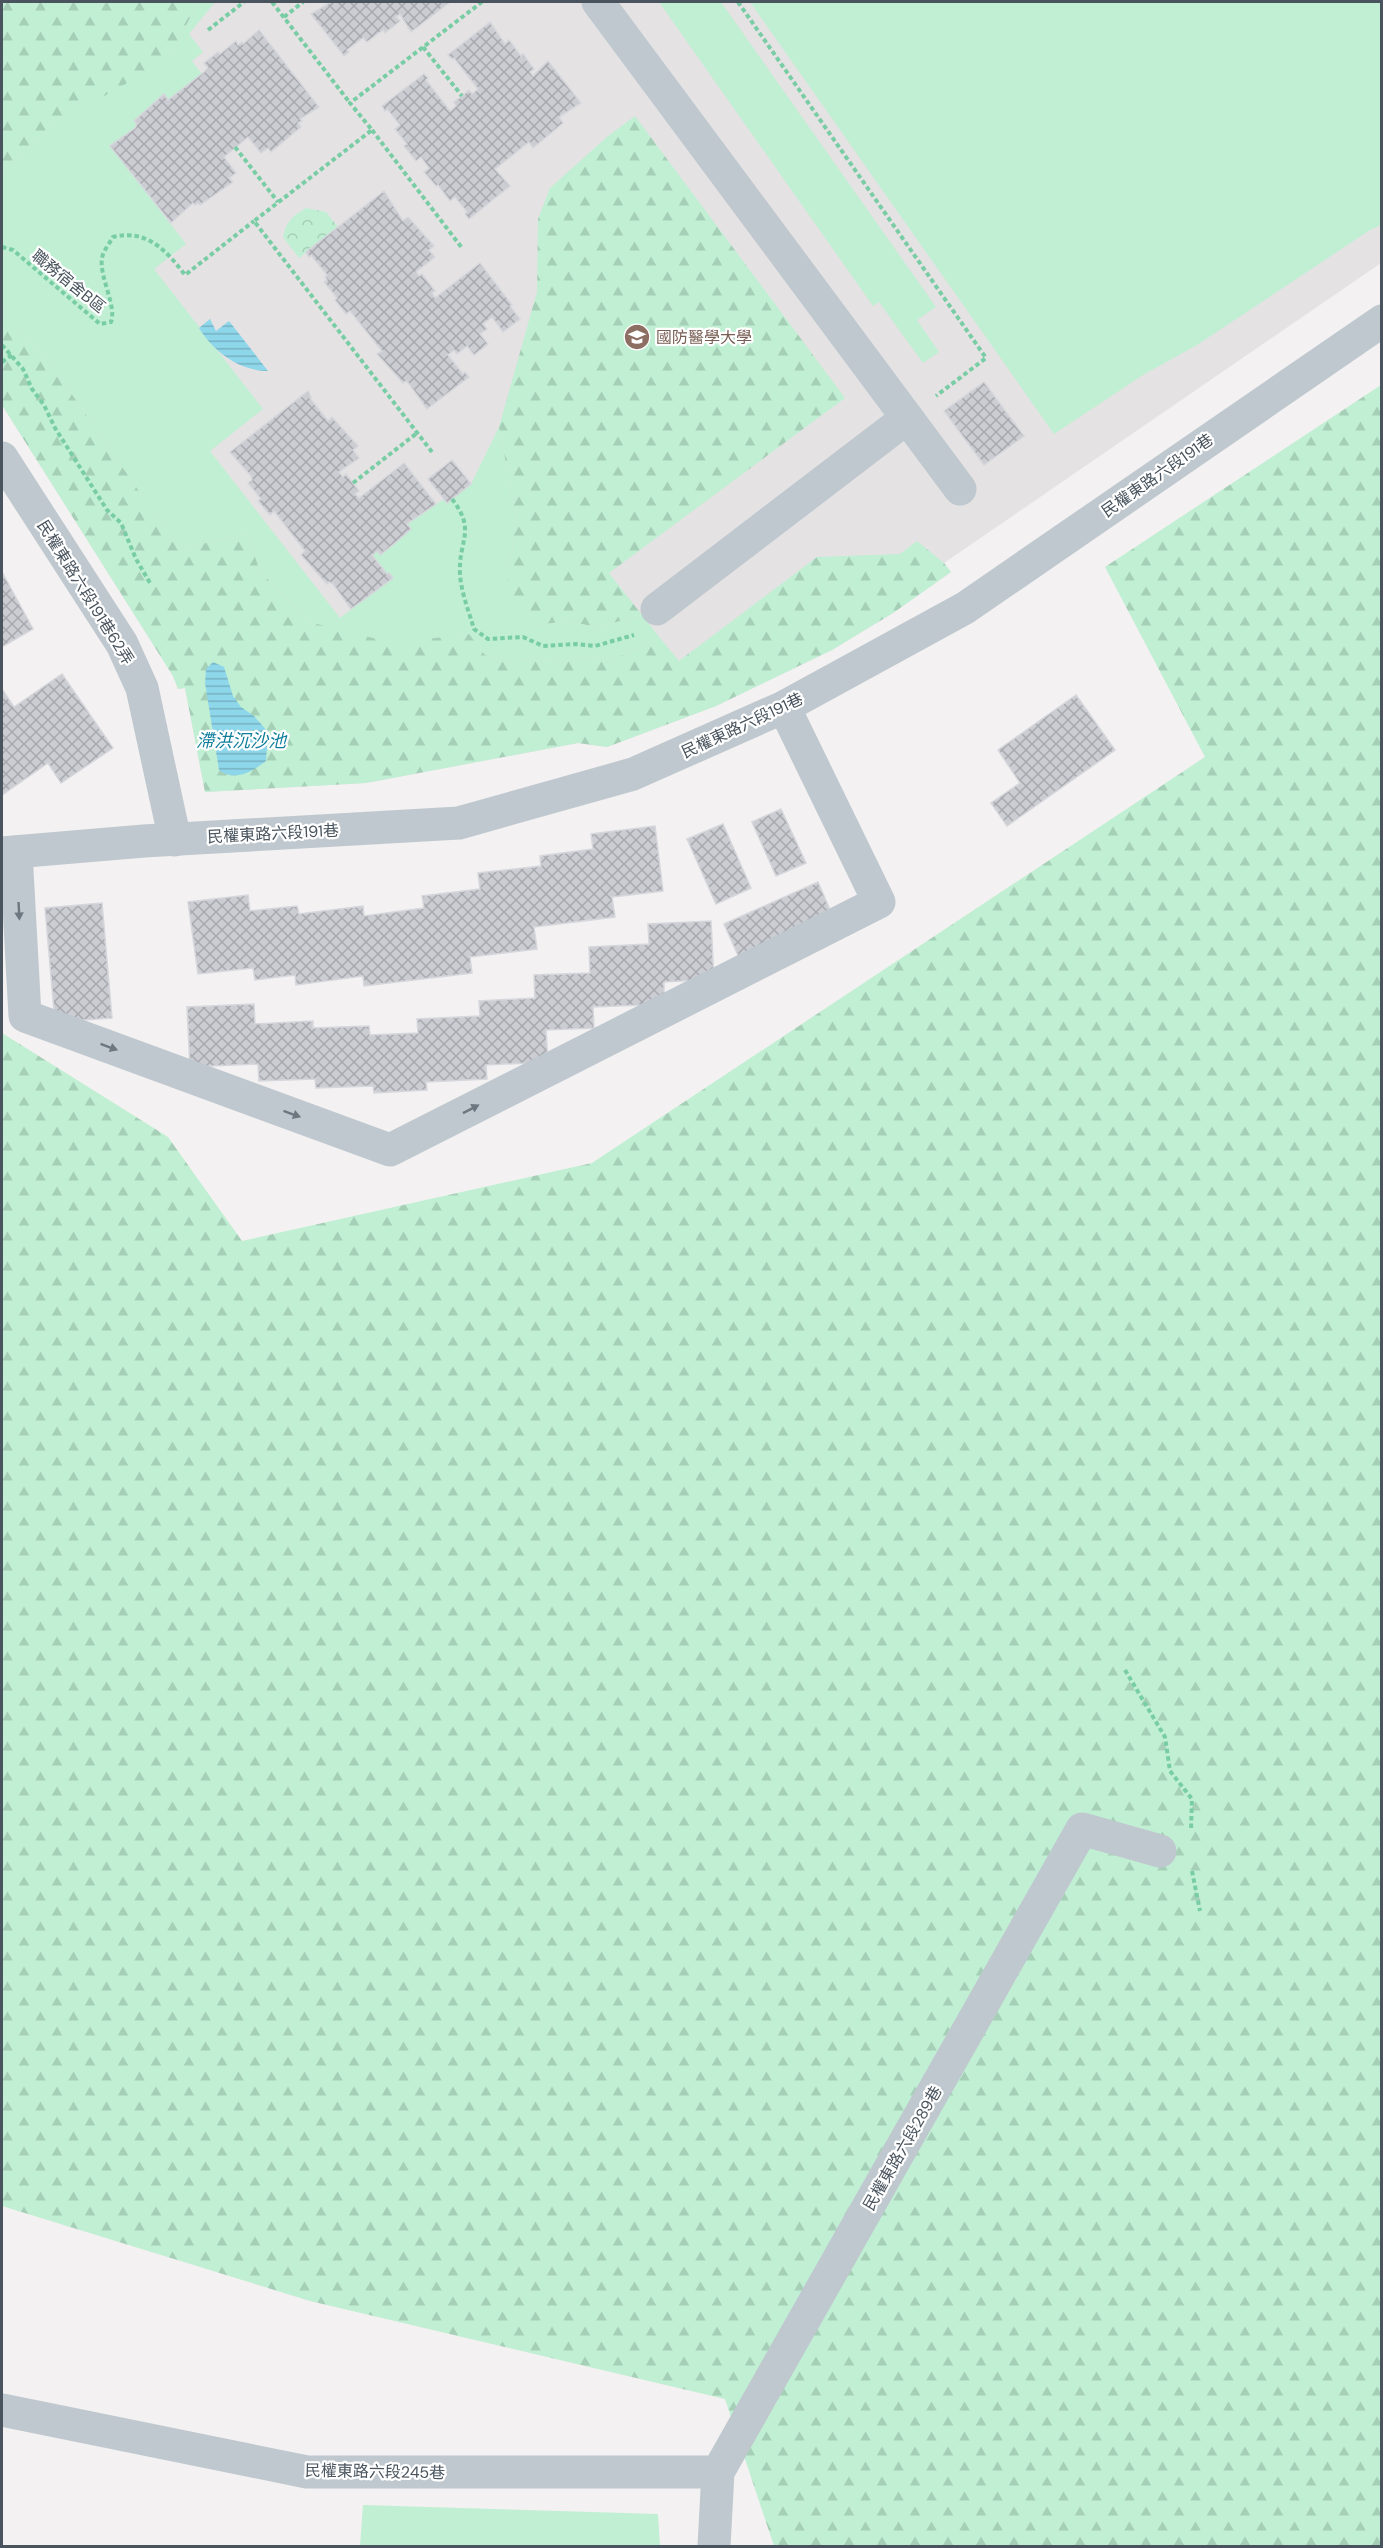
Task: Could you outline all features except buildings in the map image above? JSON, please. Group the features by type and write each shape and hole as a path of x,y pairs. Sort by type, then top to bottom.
{"street":[{"path":"598,2 960,489"},
{"name":"民權東路六段191巷","path":"9,853 144,841 459,823 633,774 784,707 965,608 1382,321"},
{"path":"657,609 907,418"},
{"name":"民權東路六段191巷62弄","path":"2,458 122,644 142,688 176,840"},
{"path":"9,853 25,1016 390,1150 879,902 784,707"},
{"name":"民權東路六段289巷","path":"714,2547 718,2472 1082,1829 1160,1851"},
{"name":"民權東路六段245巷","path":"2,2410 308,2472 718,2472"}],"path":[{"path":"208,30 244,2"},
{"path":"272,2 462,248"},
{"path":"284,16 303,2"},
{"path":"350,103 482,2"},
{"path":"738,2 986,358 907,418"},
{"path":"423,47 462,96"},
{"name":"職務宿舍B區","path":"2,247 13,250 100,324 111,322 113,316 104,286 102,256 113,237 128,234 151,241 170,256 185,275 372,130"},
{"path":"235,147 278,202"},
{"path":"254,221 432,452"},
{"path":"2,345 23,369 55,428 107,510 121,523 136,559 150,583"},
{"path":"2,362 12,355"},
{"path":"353,483 417,433"},
{"path":"452,499 462,512 466,523 460,574 468,606 474,629 488,639 523,637 543,646 576,644 596,646 636,634 650,625 657,609"},
{"path":"1125,1670 1165,1737 1170,1771 1192,1798 1191,1836"},
{"path":"1191,1867 1200,1911"}],"shaded area":[{"name":"國防醫學大學","path":"2,2 1381,2 1381,263 944,563 951,572 893,613 832,650 716,706 607,747 578,743 366,783 205,792 185,688 178,689 173,676 2,405"}],"green space":[{"path":"2,2 198,2 169,59 101,98 87,95 2,170"},
{"path":"198,2 215,2 189,34 203,52 192,61 202,74 168,100 164,95 135,121 137,124 135,128 110,146 186,244 154,269 263,409 210,451 340,618 392,578 372,555 378,551 381,554 410,530 407,524 444,499 447,503 471,484 499,427 516,516 507,574 538,625 566,621 598,627 642,615 660,638 611,660 582,657 563,663 537,658 506,663 485,655 468,634 393,644 309,622 260,571 247,534 179,549 53,367 2,310 2,170 87,95 169,59"},
{"path":"659,2 721,2 936,307 917,320 939,352 923,363 879,302 873,306"},
{"path":"750,2 1381,2 1381,225 1370,230 1197,345 1143,375 1054,434"},
{"path":"635,116 845,398 609,573 642,615 598,627 566,621 538,625 521,613 507,591 507,574 516,516 499,427 537,292 538,219 550,188 608,136"},
{"path":"306,208 326,212 338,227 299,258 283,237 290,220"},
{"path":"2,310 53,367 179,549 247,534 260,571 309,622 393,643 469,634 485,655 506,663 537,658 563,663 582,657 611,660 660,638 679,661 817,557 900,554 917,541 944,563 951,572 893,613 832,650 716,706 607,747 578,743 366,783 205,792 185,688 178,689 173,676 2,405"},
{"path":"1381,385 1381,2546 774,2546 725,2399 310,2301 2,2206 2,1033 168,1137 242,1241 592,1163 1205,757 1105,567"},
{"path":"363,2505 658,2514 660,2546 360,2546"}],"water":[{"path":"210,319 216,331 229,321 268,371 247,368 219,352 199,328"},
{"name":"滯洪沉沙池","path":"213,662 224,667 233,696 241,707 254,716 268,732 266,761 243,774 225,774 219,770 205,683 206,669"}],"place":[{"name":"國防醫學大學","path":"637,337"}]}
